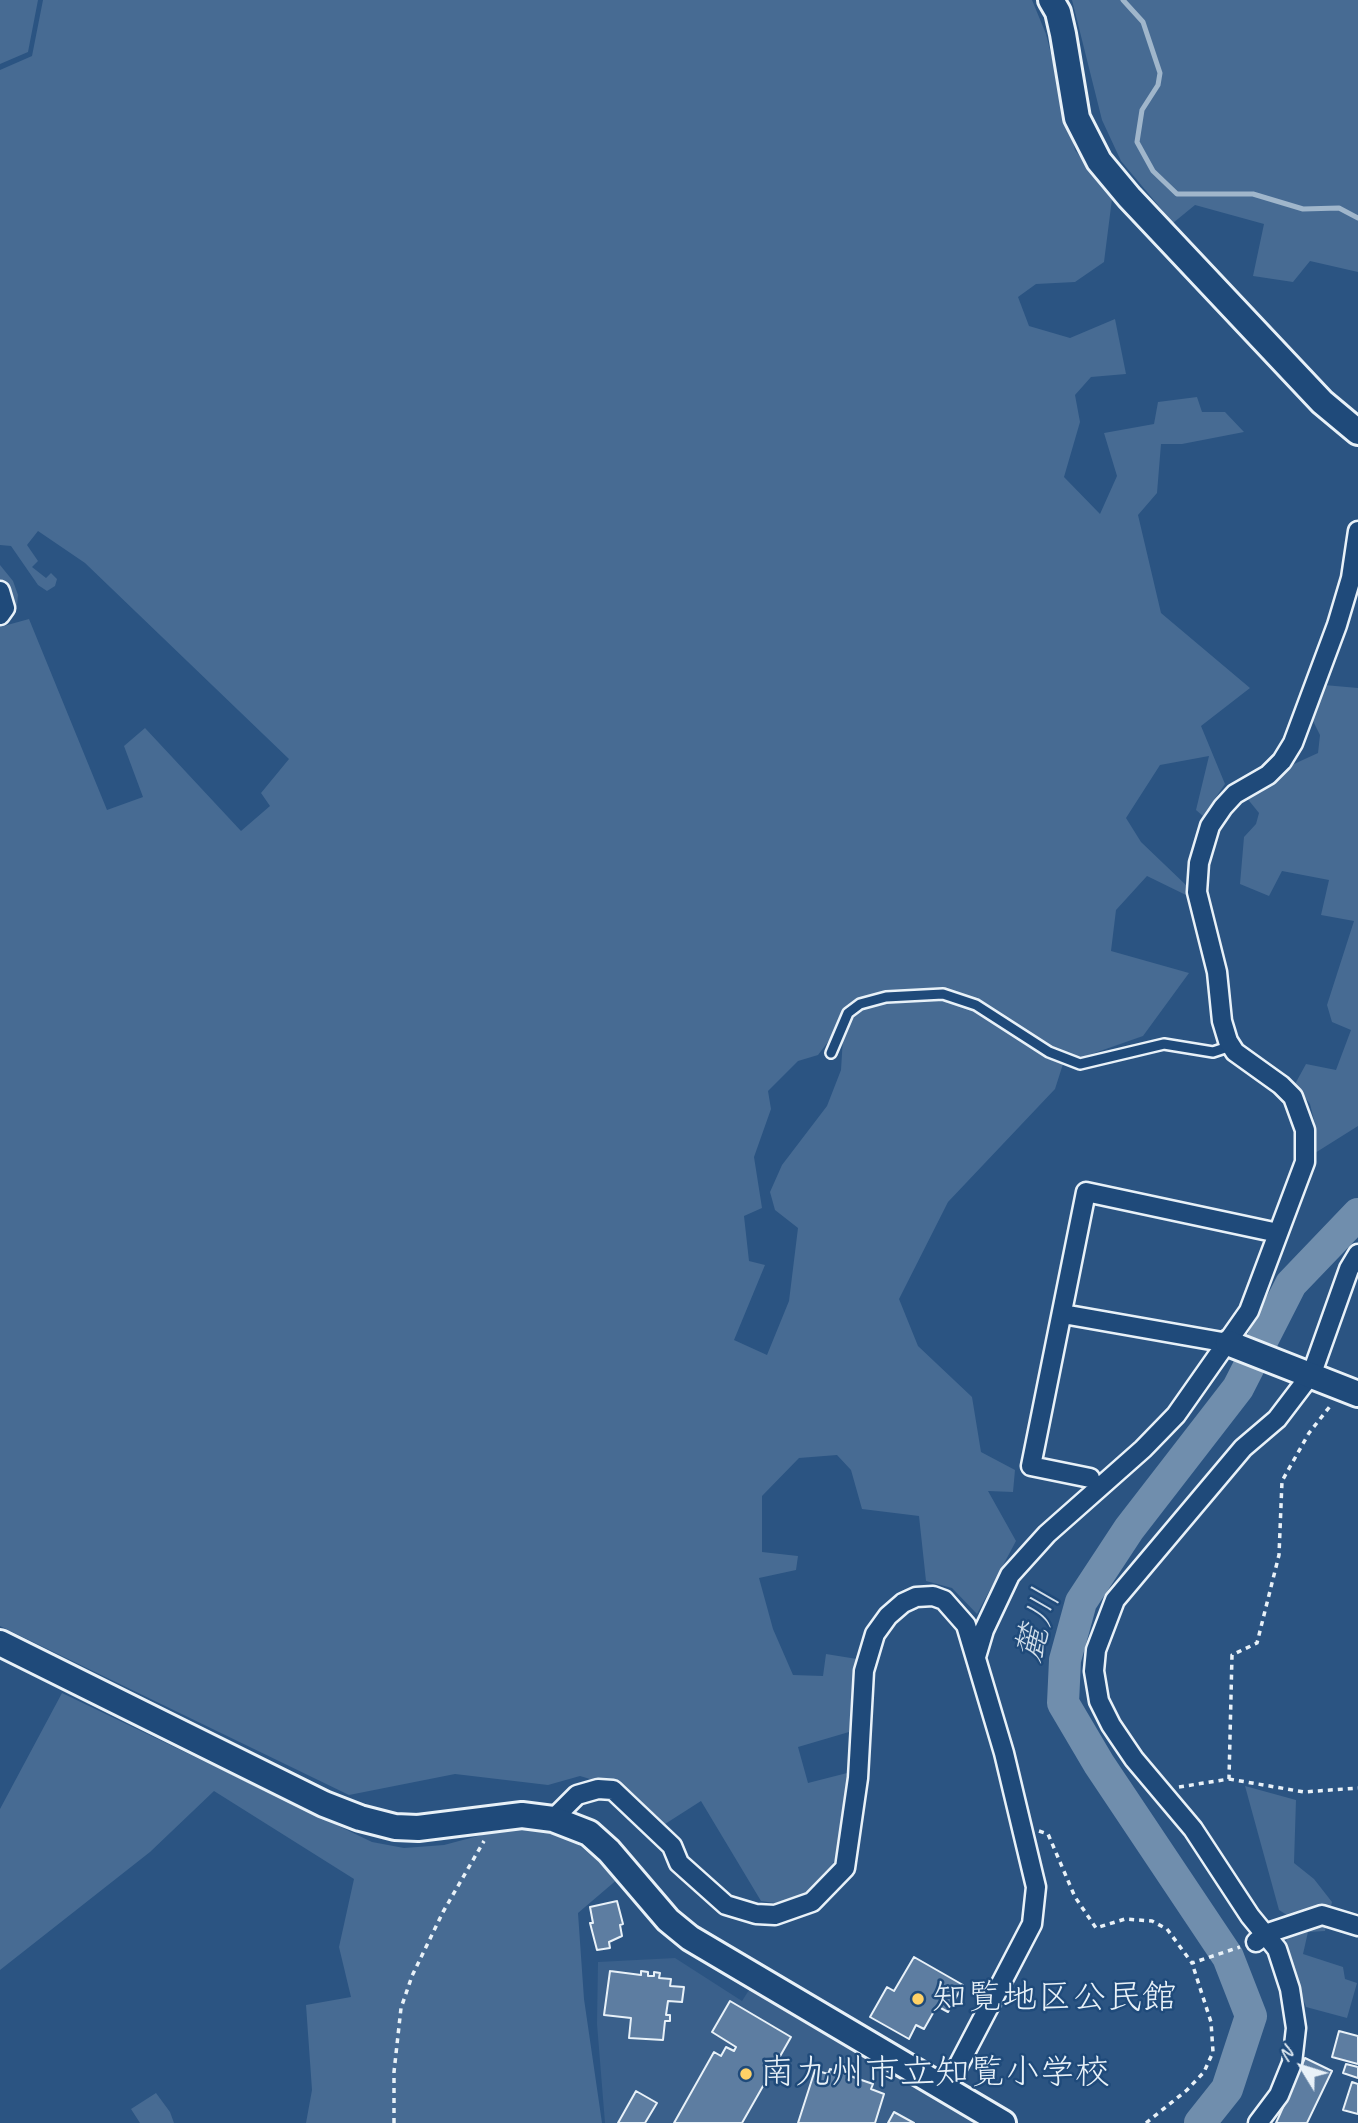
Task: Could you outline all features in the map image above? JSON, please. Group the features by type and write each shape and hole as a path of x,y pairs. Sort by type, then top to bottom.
{"street":[{"path":"1051,0 1063,34 1077,118 1086,141 1100,161 1129,197 1322,402 1358,432"},
{"path":"976,1657 984,1630 1010,1575 1047,1534 1143,1449 1176,1415 1233,1345 1259,1290 1305,1162 1305,1130 1293,1097 1231,1046 1222,1021 1217,972 1197,892 1199,863 1210,826 1223,807 1235,794 1268,775 1282,761 1293,743 1337,625 1350,578 1358,531"},
{"path":"0,591 5,608 0,615"},
{"path":"1090,1478 1031,1465 1086,1192 1278,1233"},
{"path":"1258,2123 1279,2095 1287,2074 1296,2028 1290,1989 1277,1949 1261,1938 1193,1829 1134,1759 1099,1701 1094,1671 1096,1650 1115,1600 1243,1448 1277,1419 1312,1373 1349,1269 1358,1254"},
{"path":"1063,1314 1233,1345 1352,1390"},
{"path":"553,1819 577,1795 598,1789 613,1790 672,1846 680,1863 689,1873 726,1905 756,1914 793,1911 812,1902 845,1868 858,1778 864,1671 875,1634 888,1616 903,1603 916,1597 933,1596 944,1600 966,1625 1023,1830 1036,1887 1032,1924 946,2089"},
{"path":"0,1643 324,1804 360,1818 395,1827 418,1828 522,1815 553,1819 589,1833 609,1851 668,1920 690,1938 1003,2123"},
{"path":"1261,1938 1322,1915 1358,1926"}],"lane":[{"path":"831,1053 848,1013 860,1004 886,997 943,994 976,1005 1049,1052 1080,1064 1164,1044 1213,1052 1231,1046"}],"path":[{"path":"1229,1779 1232,1655 1257,1643 1279,1555 1282,1481 1309,1433 1352,1390"},
{"path":"1160,1790 1229,1779 1304,1792 1358,1788"},
{"path":"394,2123 394,2072 401,2008 408,1987 443,1912 498,1817"},
{"path":"1023,1830 1048,1834 1070,1887 1096,1928 1125,1919 1152,1921 1167,1929 1192,1963 1211,2022 1213,2052 1204,2072 1187,2090 1146,2123"},
{"path":"1192,1963 1261,1938"}],"shaded area":[{"path":"0,0 38,0 28,52 0,64"},
{"path":"43,0 1032,0 1046,34 1075,150 1112,199 1104,262 1075,282 1036,284 1018,297 1029,326 1070,338 1115,319 1126,374 1091,377 1075,395 1080,422 1064,477 1100,514 1117,476 1104,433 1154,424 1158,402 1197,397 1202,412 1225,412 1244,432 1182,444 1161,444 1157,493 1138,515 1161,613 1250,688 1201,726 1225,784 1203,816 1196,810 1209,756 1160,765 1126,818 1141,842 1187,886 1188,896 1147,876 1116,910 1111,951 1189,973 1143,1036 1063,1064 1055,1089 948,1202 899,1299 918,1346 972,1397 981,1452 1015,1470 1013,1492 988,1491 1016,1541 977,1614 952,1588 926,1581 919,1516 862,1509 851,1470 837,1455 799,1458 762,1496 762,1552 798,1556 796,1570 759,1578 773,1629 793,1675 823,1676 826,1654 857,1659 849,1732 798,1747 808,1783 851,1772 840,1851 825,1878 805,1894 782,1904 761,1901 701,1801 665,1824 630,1791 580,1776 548,1785 455,1774 349,1795 0,1626 0,627 29,619 107,810 143,797 124,746 145,728 241,831 270,806 261,793 289,759 85,563 38,531 27,545 38,561 32,567 46,578 51,573 57,579 55,586 47,591 38,585 11,546 0,545 0,70 32,56","holes":["844,1021 841,1070 827,1106 782,1165 770,1192 775,1210 798,1228 789,1301 767,1355 734,1340 765,1265 749,1261 744,1216 762,1208 754,1157 771,1109 768,1091 798,1061 818,1055"]},
{"path":"1072,0 1358,0 1358,272 1310,261 1293,282 1253,276 1264,224 1195,205 1173,223 1121,161 1102,120"},
{"path":"0,565 13,581 18,595 17,606 8,617 0,619"},
{"path":"1324,685 1358,688 1358,1126 1315,1153 1315,1124 1310,1104 1295,1084 1306,1064 1336,1070 1351,1030 1332,1022 1327,1005 1354,921 1321,915 1329,880 1282,871 1269,896 1240,884 1244,837 1256,824 1259,813 1246,797 1276,781 1294,764 1318,753 1320,735 1312,719"},
{"path":"62,1693 372,1842 404,1848 444,1845 493,1832 530,1827 569,1837 619,1878 578,1913 584,1999 602,2123 306,2123 312,2090 306,2005 351,1997 339,1947 354,1879 214,1791 150,1852 0,1970 0,1809"},
{"path":"1245,1786 1296,1800 1294,1863 1314,1879 1332,1902 1325,1931 1308,1932 1303,1954 1343,1967 1345,1979 1357,1983 1347,2018 1306,2007 1285,1949 1290,1917 1279,1910"},
{"name":"南九州市立知覧小学校","path":"675,1958 742,2001 749,1990 974,2123 605,2123 597,2024 598,1962"},
{"path":"156,2093 170,2112 174,2123 140,2123 131,2109"}],"building":[{"path":"617,1901 623,1924 620,1925 622,1936 609,1942 610,1948 597,1950 590,1923 593,1923 590,1907"},
{"name":"知覧地区公民館","path":"914,1957 963,1985 948,2012 937,2006 924,2029 916,2025 909,2039 870,2017 887,1987 894,1991"},
{"path":"610,1971 641,1975 641,1971 648,1972 648,1976 654,1976 654,1972 660,1973 659,1978 671,1979 670,1986 684,1987 682,2002 668,2001 666,2015 670,2015 670,2021 665,2021 663,2040 629,2038 631,2018 604,2015"},
{"path":"730,2001 791,2037 742,2123 674,2123 714,2052 721,2056 726,2047 734,2051 736,2047 712,2032"},
{"path":"1339,2031 1358,2036 1358,2064 1332,2057"},
{"path":"1305,2058 1332,2071 1307,2123 1276,2123"},
{"path":"1346,2064 1358,2067 1358,2078 1343,2073"},
{"path":"830,2069 873,2084 871,2089 884,2094 875,2123 798,2123 815,2070 828,2074"},
{"path":"1352,2082 1358,2084 1358,2114 1343,2110"},
{"path":"636,2091 657,2103 645,2123 618,2123"},
{"path":"894,2112 914,2123 888,2123"}],"waterway":[{"path":"1123,0 1143,22 1160,73 1158,85 1142,110 1137,142 1153,171 1177,194 1253,194 1303,209 1339,208 1358,218"},
{"name":"麓川","path":"1200,2123 1227,2089 1251,2016 1228,1957 1099,1764 1063,1703 1065,1660 1081,1602 1129,1529 1238,1388 1291,1284 1358,1214"}],"place":[{"name":"知覧地区公民館","path":"918,1999"},
{"name":"南九州市立知覧小学校","path":"746,2074"}]}
